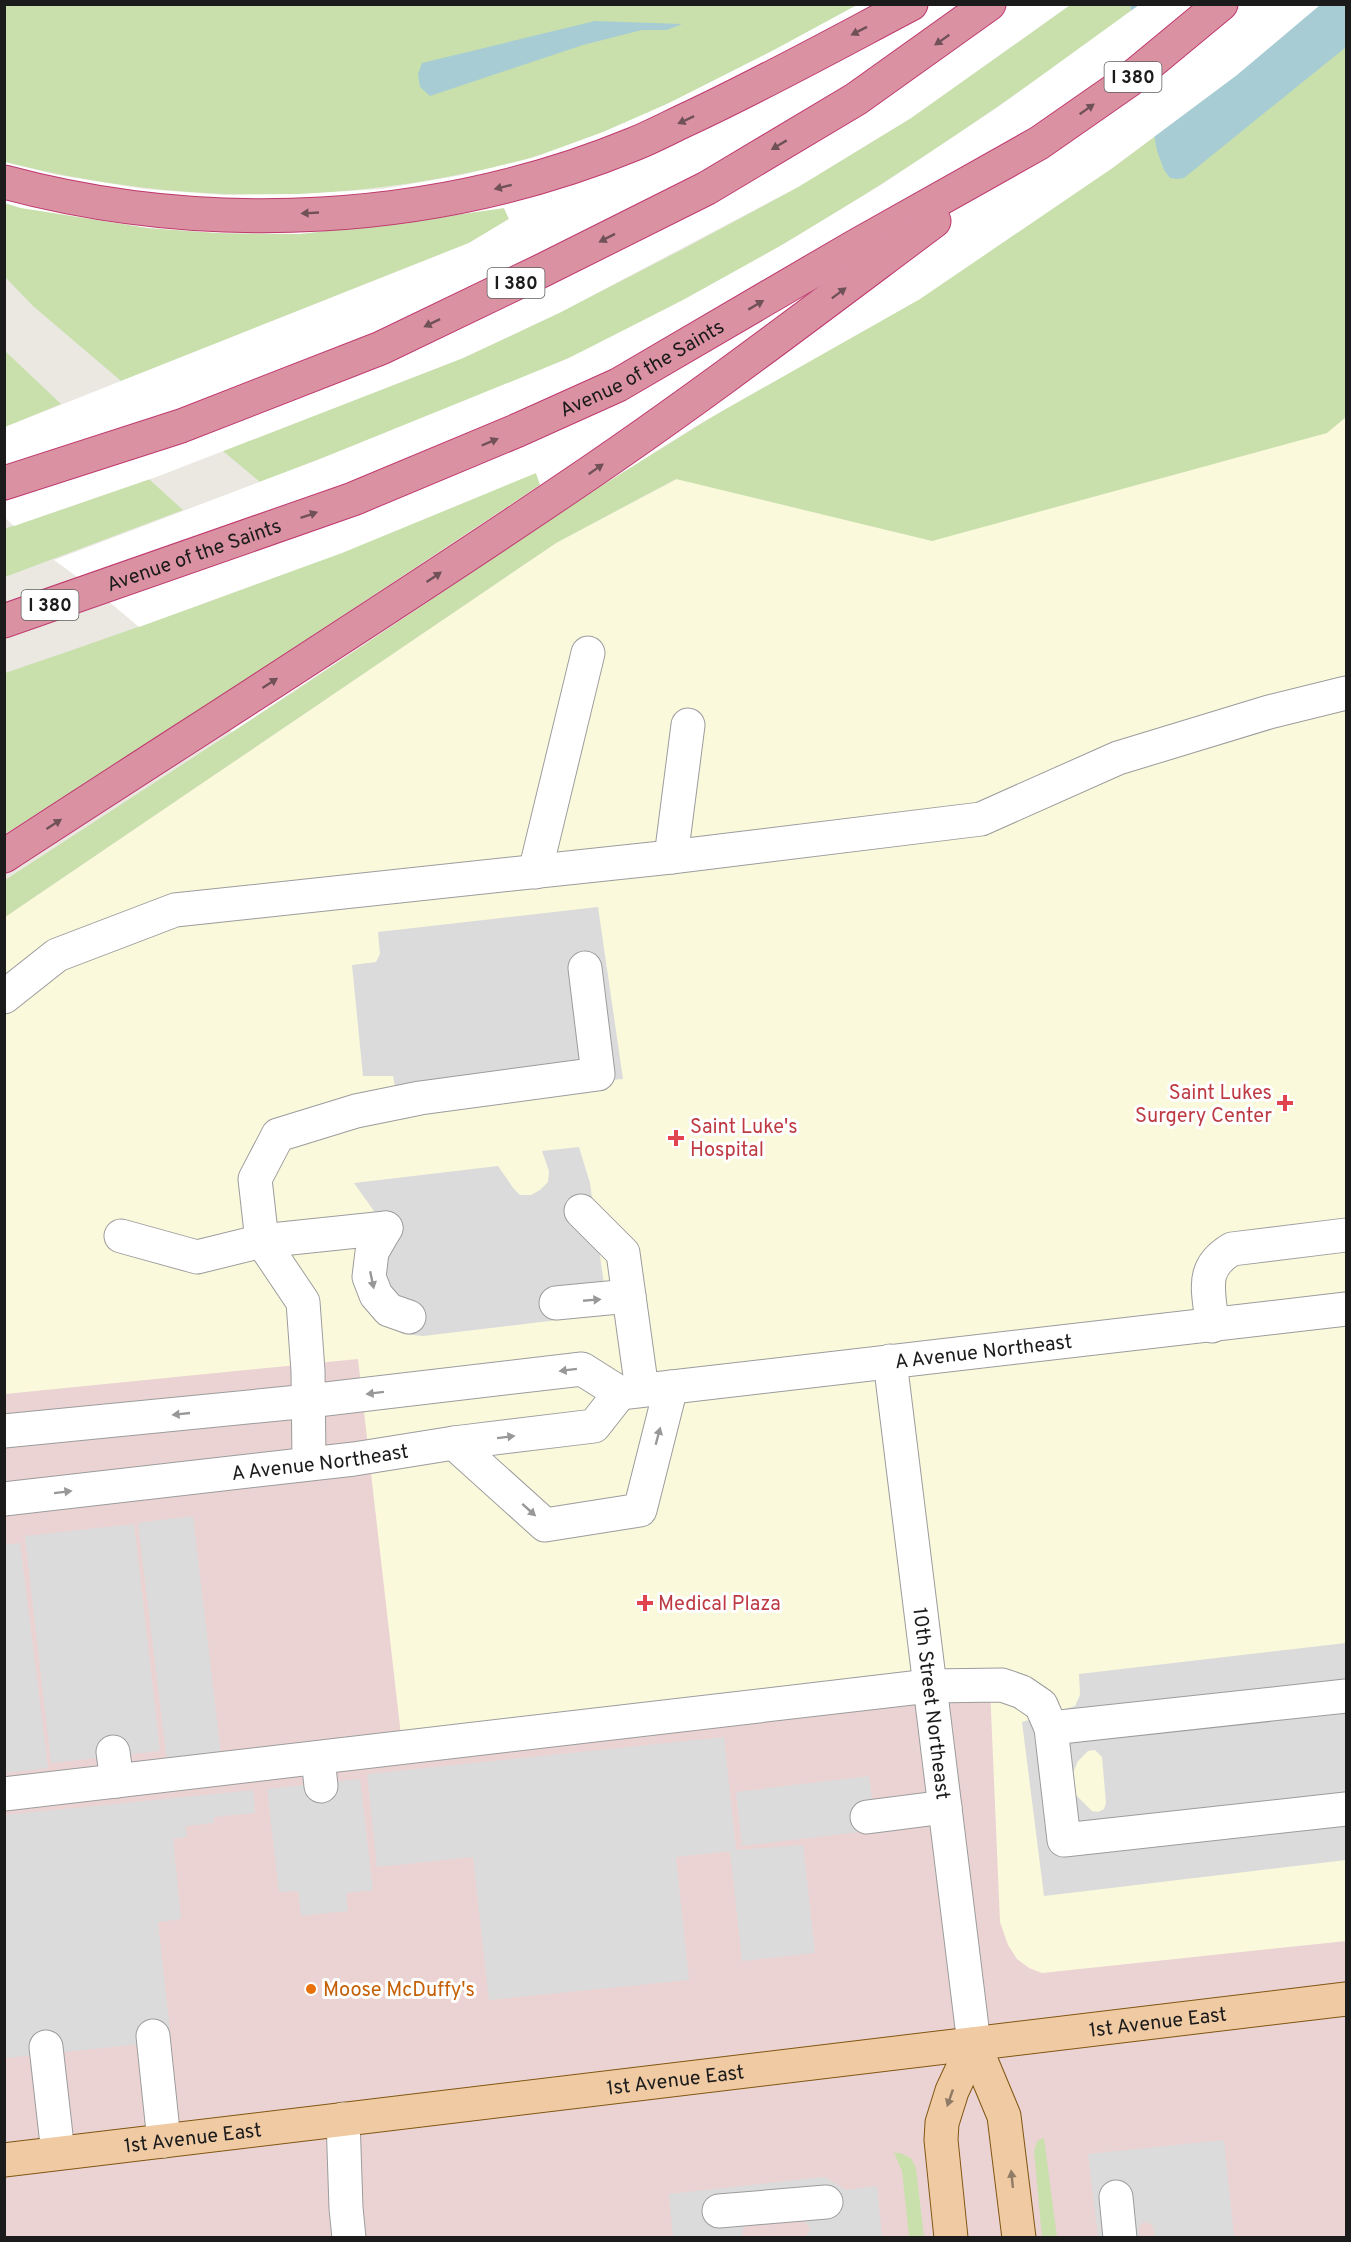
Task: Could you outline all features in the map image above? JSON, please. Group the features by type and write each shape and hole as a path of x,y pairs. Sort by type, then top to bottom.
{"highway":[{"path":"4,182 90,201 156,210 211,214 280,215 352,211 432,202 504,187 570,169 635,144 744,92 911,4"},
{"name":"I 380","path":"4,483 182,426 358,357 532,276 727,176 856,99 989,4"},
{"name":"Avenue of the Saints","path":"4,621 353,499 518,430 618,385 854,247 1039,143 1128,81 1221,4"},
{"path":"4,856 354,630 585,477 725,377 1039,143"}],"main road":[{"name":"1st Avenue East","path":"4,2160 1347,1999"},
{"path":"951,2238 941,2140 942,2123 952,2091 974,2044"},
{"path":"974,2044 1004,2116 1019,2238"}],"street":[{"path":"535,872 588,653"},
{"path":"4,997 57,956 175,910 671,857 981,819 1118,758 1269,712 1347,693"},
{"path":"671,857 688,725"},
{"path":"309,1463 308,1371 303,1302 262,1241 255,1179 278,1135 356,1112 420,1098 598,1074 585,968"},
{"path":"454,1443 545,1525 640,1510 644,1390 623,1253 581,1211"},
{"path":"121,1236 197,1257 262,1241 386,1228 372,1252 369,1277 376,1295 389,1310 409,1317"},
{"path":"1212,1326 1208,1273 1220,1256 1232,1249 1347,1235"},
{"path":"556,1303 629,1296"},
{"name":"A Avenue Northeast","path":"4,1499 354,1458 594,1426 644,1390 1347,1309"},
{"name":"10th Street Northeast","path":"890,1361 974,2044"},
{"path":"4,1431 309,1401 582,1369 644,1390"},
{"path":"16,1801 120,1780 196,1761 319,1772 416,1758 618,1736 929,1686 1002,1685 1022,1692 1041,1705 1051,1728 1064,1840 1347,1809"},
{"path":"1051,1728 1347,1696"},
{"path":"867,1816 945,1808"},
{"path":"153,2036 164,2141"},
{"path":"46,2047 58,2153"},
{"path":"343,2120 349,2238"},
{"path":"1116,2197 1120,2238"},
{"path":"719,2211 826,2202"}],"shaded area":[{"name":"Saint Luke's Hospital","path":"1346,44 1346,1941 1042,1973 1029,1968 1017,1959 1008,1945 1000,1922 990,1687 403,1753 358,1359 5,1394 5,917 556,543 677,479"},
{"name":"Saint Luke's Hospital","path":"1346,417 1346,2237 5,2238 5,917 556,543"},
{"path":"598,907 623,1079 397,1098 393,1076 363,1076 352,965 376,962 380,954 378,932"},
{"path":"579,1147 590,1183 608,1314 423,1336 403,1334 384,1325 368,1312 358,1294 376,1214 354,1183 498,1166 520,1195 531,1195 548,1182 549,1171 542,1151"},
{"path":"193,1516 221,1754 167,1761 138,1523"},
{"path":"134,1524 160,1751 51,1763 25,1536"},
{"path":"20,1543 48,1768 5,1773 5,1545"},
{"path":"1346,1643 1346,1860 1044,1896 1022,1722 1075,1706 1080,1695 1079,1674","holes":["1095,1750 1102,1757 1106,1803 1104,1809 1098,1812 1092,1811 1073,1792 1073,1773 1078,1761 1088,1751"]},
{"path":"724,1737 736,1850 803,1845 815,1953 742,1961 730,1851 676,1857 689,1980 489,2000 473,1857 377,1867 367,1774"},
{"path":"869,1776 876,1830 742,1846 736,1792"},
{"path":"360,1779 373,1890 346,1893 348,1911 301,1916 298,1891 279,1892 267,1789"},
{"path":"253,1790 255,1813 214,1817 214,1823 186,1826 187,1837 173,1839 181,1919 158,1922 171,2041 5,2058 5,1815"},
{"path":"1224,2140 1234,2237 1155,2237 1152,2224 1144,2222 1139,2226 1139,2237 1098,2237 1088,2154"},
{"path":"822,2177 846,2190 877,2186 882,2237 805,2237 810,2230 802,2220 749,2225 743,2228 742,2237 673,2237 669,2194"}],"green space":[{"path":"4,5 857,5 739,69 658,109 617,127 533,157 436,179 381,187 273,195 219,194 112,184 5,162"},
{"path":"1070,5 1130,5 1131,11 997,107 859,198 718,282 645,321 526,377 260,482 223,451 463,358 561,312 687,247 798,187 911,118"},
{"path":"1346,5 1346,417 1327,433 932,541 676,479 556,543 5,917 5,880 292,693 601,486 1111,169 1237,75"},
{"path":"4,203 21,208 342,230 504,208 509,219 469,243 121,381 33,306 5,277"},
{"path":"4,350 61,404 5,427"},
{"path":"535,472 541,484 475,530 275,662 5,834 5,673 272,578 404,527"},
{"path":"149,479 183,510 5,577 4,529"},
{"path":"1044,2138 1057,2237 1042,2237 1034,2152 1037,2141"},
{"path":"894,2153 911,2158 916,2168 924,2237 909,2237 902,2171"}],"water":[{"path":"1130,5 1346,5 1346,47 1184,178 1170,178 1164,170 1157,151"},
{"path":"595,21 682,24 667,30 642,30 583,45 430,96 420,87 418,74 422,63"}],"pier":[{"path":"857,5 1070,5 911,118 798,187 561,312 463,358 159,476 14,526 5,518 5,427 469,243 509,219 504,208 393,224 299,234 217,233 148,228 21,208 5,203 4,162 58,175 144,189 224,195 300,194 382,189 462,175 532,158 603,132 669,103"},
{"path":"1139,5 1320,5 1237,75 1111,169 920,299 701,423 601,486 232,732 211,703 540,485 536,473 342,553 139,627 95,590 54,560 320,459 569,358 683,300 782,245 881,185 998,107"}],"place":[{"name":"Saint Lukes Surgery Center","path":"1285,1103"},
{"name":"Saint Luke's Hospital","path":"676,1138"},
{"name":"Medical Plaza","path":"645,1603"},
{"name":"Moose McDuffy's","path":"311,1989"}]}
